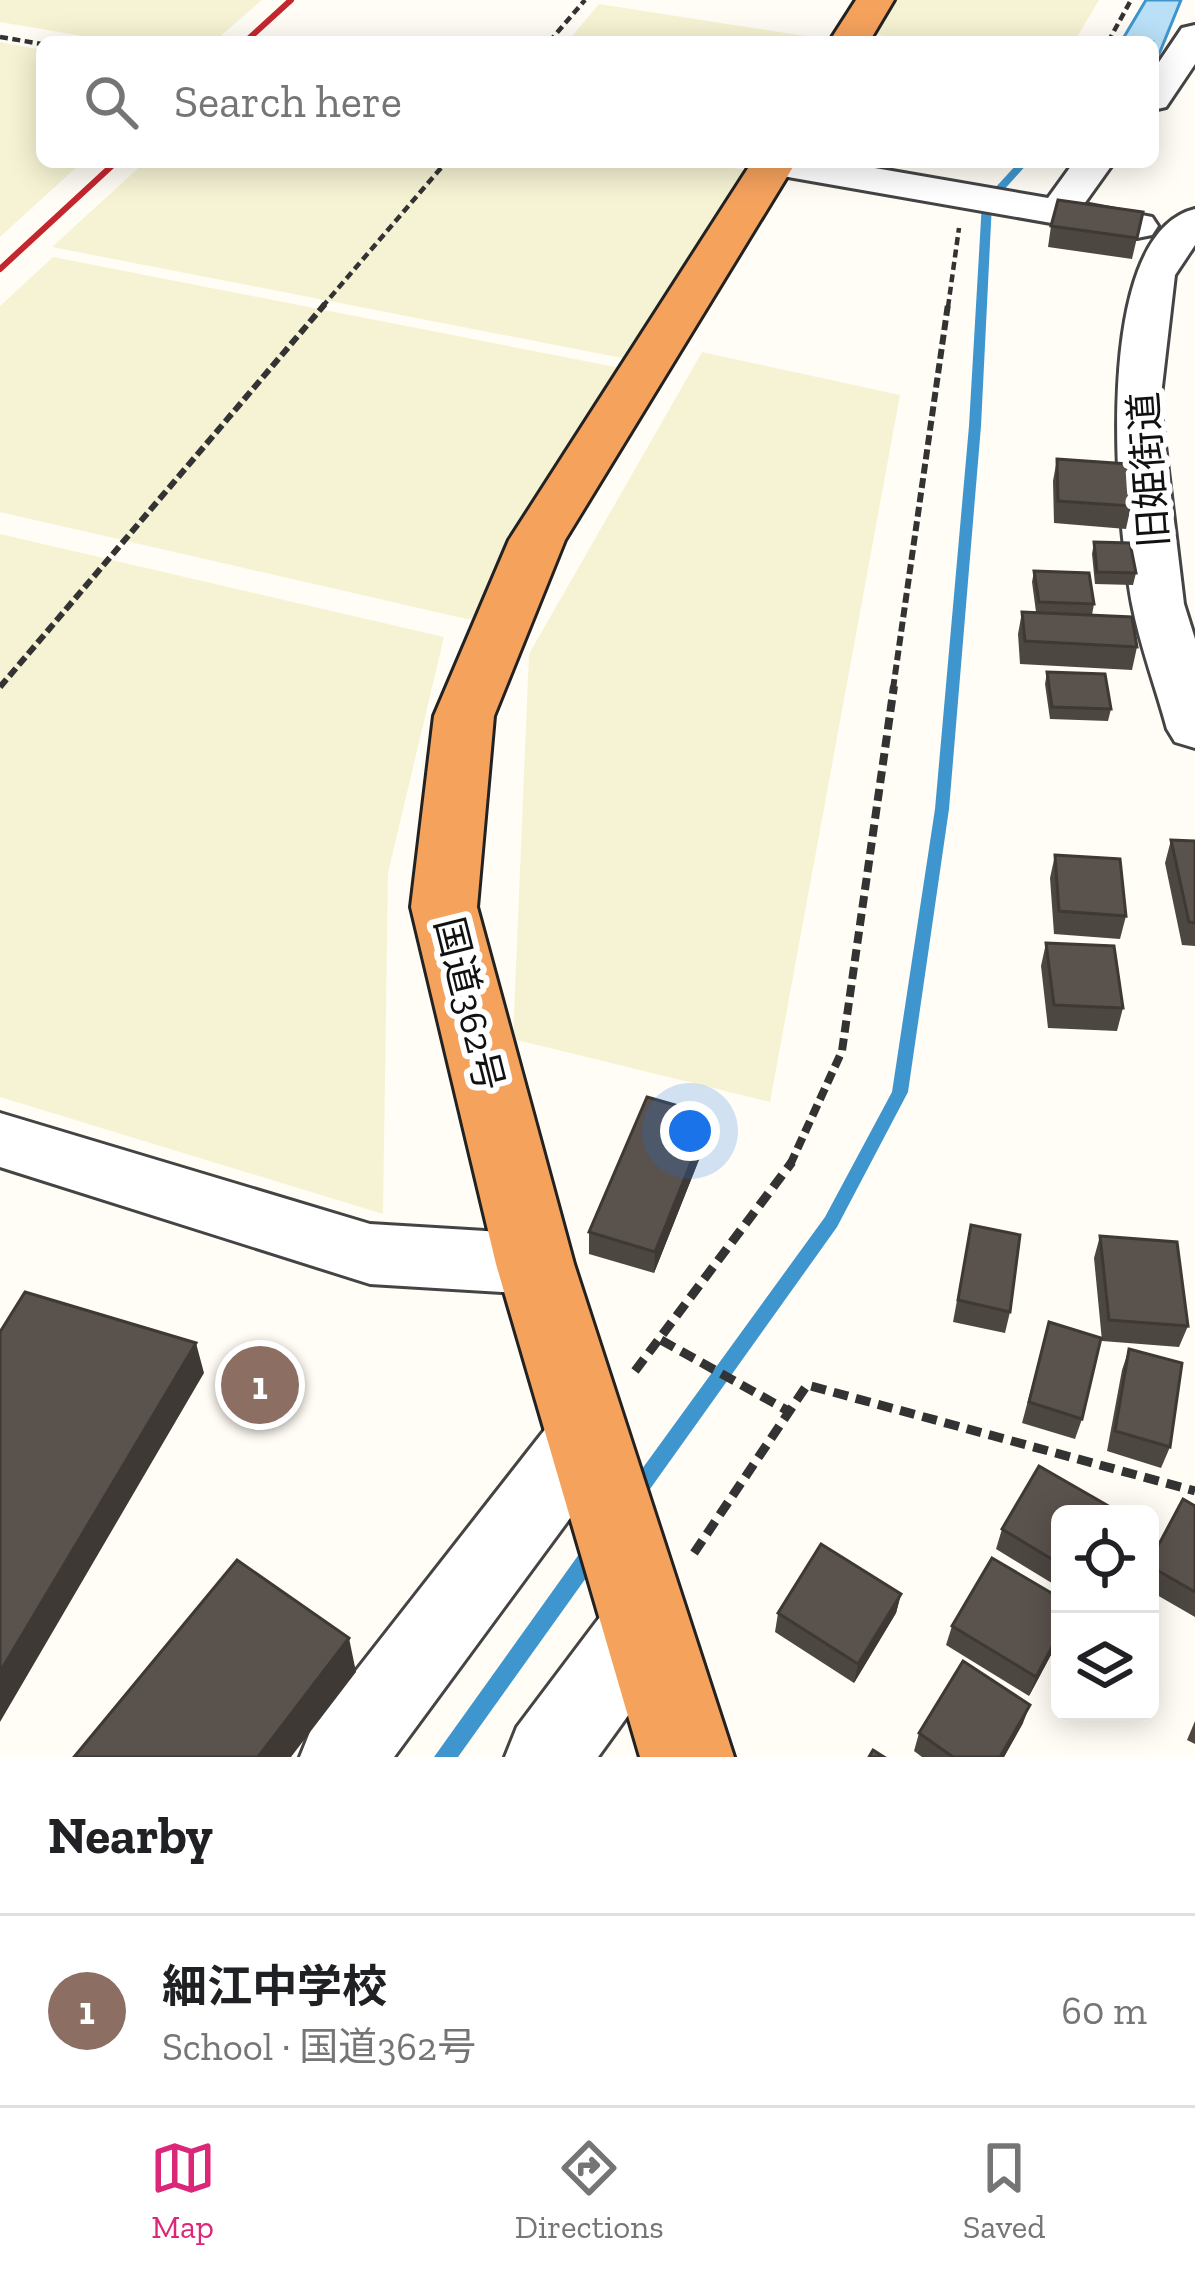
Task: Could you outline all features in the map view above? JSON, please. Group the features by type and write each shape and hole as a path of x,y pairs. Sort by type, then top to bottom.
{"highway":[{"path":"853,36 875,0"},
{"name":"国道362号","path":"687,1757 535,1264 444,907 464,716 537,540 769,168"}],"street":[{"path":"1159,90 1195,36"},
{"path":"809,168 1188,228"},
{"path":"1052,209 1089,168"},
{"name":"旧姫街道","path":"1188,228 1154,275 1137,404 1158,604 1195,729"},
{"path":"0,1140 370,1253 535,1264"},
{"path":"342,1757 588,1433"},
{"path":"547,1757 647,1621"}],"path":[{"path":"554,36 585,0"},
{"path":"1111,36 1131,0"},
{"path":"0,37 36,43"},
{"path":"0,687 441,168"},
{"path":"588,1433 796,1157 842,1051 970,195"},
{"path":"661,1340 790,1412"},
{"path":"647,1621 807,1385 1195,1491"}],"shaded area":[{"path":"0,0 262,0 221,36 83,36 0,22"},
{"path":"896,0 1099,0 1078,36 872,34"},
{"path":"599,4 805,36 572,36"},
{"path":"0,42 36,49 36,168 75,168 0,237"},
{"path":"138,168 749,171 627,359 52,247"},
{"path":"53,257 631,370 471,620 0,512 0,306"},
{"path":"702,352 900,395 770,1102 513,1039 529,654"},
{"path":"0,534 444,637 388,873 383,1214 0,1097"}],"water":[{"path":"1146,0 1181,0 1159,54 1159,36 1125,36"}],"building":[{"path":"1058,200 1143,212 1137,238 1051,226"},
{"path":"1057,459 1128,464 1131,506 1058,501"},
{"path":"1094,542 1130,543 1136,573 1097,572"},
{"path":"1034,571 1089,573 1094,604 1039,602"},
{"path":"1022,612 1132,617 1137,647 1025,641"},
{"path":"1047,672 1105,674 1111,709 1052,707"},
{"path":"1171,840 1195,841 1195,923 1189,922"},
{"path":"1055,855 1120,859 1126,916 1059,911"},
{"path":"1046,943 1114,946 1123,1008 1054,1005"},
{"path":"647,1097 710,1115 655,1252 589,1232"},
{"path":"971,1225 1020,1235 1010,1312 958,1300"},
{"path":"1100,1236 1177,1242 1188,1326 1109,1320"},
{"path":"25,1292 196,1343 0,1672 0,1332"},
{"path":"1049,1322 1101,1338 1082,1419 1029,1402"},
{"path":"1129,1349 1182,1363 1170,1447 1115,1431"},
{"path":"1039,1466 1107,1505 1051,1505 1051,1559 1002,1529"},
{"path":"1183,1499 1195,1506 1195,1592 1159,1571 1159,1544"},
{"path":"821,1544 901,1594 858,1664 778,1613"},
{"path":"992,1558 1051,1593 1051,1649 1036,1677 952,1626"},
{"path":"237,1560 349,1638 258,1757 74,1757"},
{"path":"963,1661 1030,1705 1000,1757 953,1757 919,1733"}],"waterway":[{"path":"633,1497 831,1222 900,1092 942,809 975,426 987,202 1018,168"},
{"path":"445,1757 594,1550"}],"railway":[{"path":"252,36 291,0"},
{"path":"0,269 109,168"}],"place":[{"name":"細江中学校","path":"260,1385"}]}
